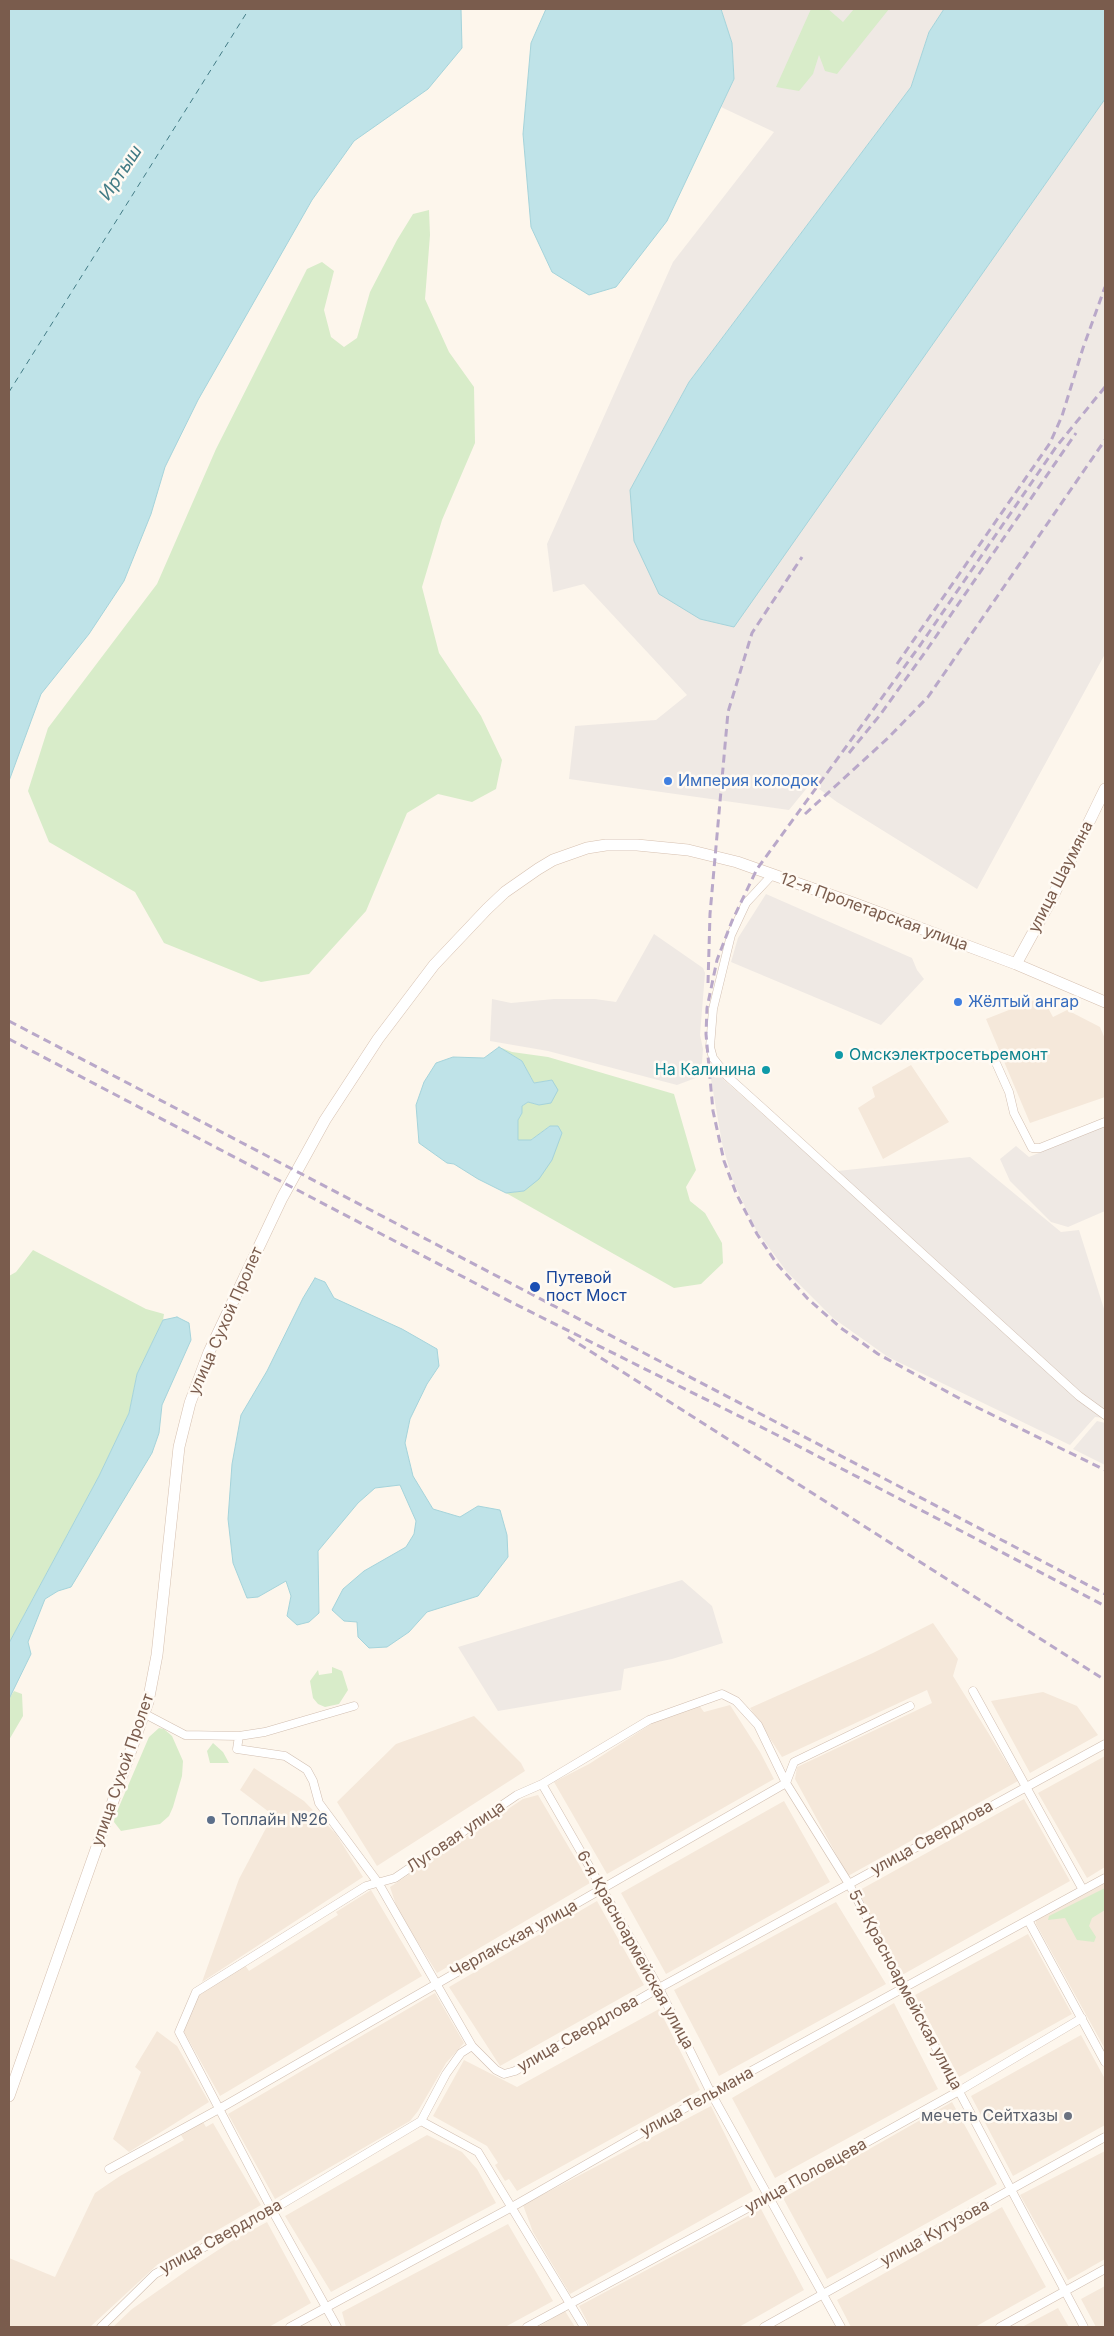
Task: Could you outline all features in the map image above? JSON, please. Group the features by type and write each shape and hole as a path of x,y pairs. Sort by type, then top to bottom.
{"main road":[{"name":"улица Шаумяна","path":"1016,964 1051,900 1105,790"},
{"name":"улица Сухой Пролет","path":"9,2096 145,1714 157,1655 180,1447 190,1403 221,1324 278,1206 326,1120 378,1039 434,965 462,934 505,892 538,869 572,853 606,845 637,845"},
{"name":"12-я Пролетарская улица","path":"637,845 716,856 1016,964 1105,1002"}],"street":[{"path":"772,875 746,903 731,935 713,1009 710,1041 713,1058 727,1076 1079,1396 1105,1415"},
{"path":"996,1063 1009,1092 1014,1113 1032,1148 1040,1148 1105,1122"},
{"path":"973,1691 1083,1890"},
{"name":"5-я Красноармейская улица","path":"722,1694 736,1701 758,1725 786,1783 849,1884 1084,2327"},
{"name":"Луговая улица","path":"219,2109 179,2032 196,1992 366,1886 379,1884 394,1878 428,1857 438,1847 517,1795 542,1784 649,1720 722,1694"},
{"path":"145,1714 185,1735 239,1736 265,1732 354,1706"},
{"path":"786,1783 794,1762 910,1706"},
{"name":"улица Свердлова","path":"239,1736 237,1749 285,1756 307,1770 313,1781 319,1803 379,1884 472,2046 496,2070 504,2074 515,2071 659,1988 1105,1744"},
{"name":"Черлакская улица","path":"109,2169 219,2109 786,1783"},
{"name":"6-я Красноармейская улица","path":"542,1784 601,1890 659,1988 711,2093 842,2327"},
{"name":"улица Тельмана","path":"290,2327 512,2207 711,2093 1105,1878"},
{"path":"1028,1920 1105,2062"},
{"name":"улица Половцева","path":"527,2327 770,2196 959,2091 1082,2018"},
{"path":"472,2046 462,2053 446,2074 421,2121 478,2152 584,2327"},
{"path":"219,2109 337,2327"},
{"name":"улица Свердлова","path":"101,2327 155,2274 272,2210 421,2121"},
{"name":"улица Кутузова","path":"764,2327 1105,2137"},
{"path":"1000,2327 1105,2270"}],"shaded area":[{"path":"721,9 944,9 929,32 911,87 689,382 630,490 700,619 734,626 1105,99 1105,654 977,889 837,802 811,783 789,810 569,779 575,726 656,720 687,695 584,584 553,592 547,544 673,262 774,132 721,107 734,79 732,43"},
{"path":"766,894 912,958 917,970 924,979 881,1025 731,962 738,938"},
{"path":"654,934 703,968 705,973 700,1035 703,1049 701,1076 677,1085 548,1051 490,1041 492,999 511,1003 554,999 595,999 616,1002"},
{"path":"1042,997 1053,1017 1067,1010 1100,1027 1105,1039 1105,1097 1030,1123 986,1019"},
{"path":"911,1065 949,1122 883,1159 858,1108 875,1097 872,1087"},
{"path":"717,1069 724,1080 828,1172 970,1157 1061,1232 1079,1230 1105,1312 1105,1418 1095,1417 1070,1445 888,1357 833,1318 787,1272 756,1230 733,1181 722,1143 710,1073"},
{"path":"1105,1126 1105,1211 1068,1227 1051,1222 1010,1181 1000,1159 1016,1146 1029,1157"},
{"path":"1097,1421 1105,1423 1105,1465 1073,1449"},
{"path":"682,1580 712,1606 723,1643 672,1659 624,1669 621,1690 498,1711 458,1647"},
{"path":"933,1623 958,1659 953,1676 1018,1781 848,1876 795,1779 797,1767 932,1703 927,1690 782,1757 750,1708 873,1653"},
{"path":"1043,1692 1077,1706 1098,1735 1030,1773 991,1701"},
{"path":"698,1704 704,1712 730,1705 760,1752 774,1779 607,1874 554,1782 589,1764 662,1717"},
{"path":"474,1716 521,1763 525,1771 377,1866 337,1802 396,1744"},
{"path":"1105,1756 1105,1867 1087,1878 1038,1793"},
{"path":"254,1768 304,1801 336,1834 363,1877 202,1982 239,1879 273,1815 240,1790"},
{"path":"538,1795 590,1883 437,1973 398,1911 390,1887 523,1799"},
{"path":"1024,1799 1070,1881 902,1975 858,1891"},
{"path":"784,1801 830,1882 666,1974 621,1893"},
{"path":"1105,1883 1105,2049 1036,1924 1036,1919"},
{"path":"371,1890 422,1976 220,2096 183,2030 198,1993 245,1965 249,1971 338,1915 336,1912"},
{"path":"597,1901 644,1985 500,2066 449,1987"},
{"path":"836,1902 886,1984 719,2076 674,1990"},
{"path":"1028,1934 1072,2014 959,2077 915,1995"},
{"path":"435,1993 464,2043 446,2063 418,2111 410,2121 275,2199 228,2114"},
{"path":"894,2003 938,2089 775,2178 732,2098"},
{"path":"659,2009 700,2090 517,2191 509,2179 505,2181 495,2165 498,2163 487,2146 433,2116 464,2060 517,2087"},
{"path":"157,2031 177,2046 209,2102 129,2152 113,2139 141,2072 135,2067"},
{"path":"1081,2035 1105,2079 1105,2125 1013,2176 971,2096"},
{"path":"952,2102 997,2184 827,2279 783,2198"},
{"path":"711,2106 753,2191 570,2294 533,2232 523,2205"},
{"path":"203,2122 206,2127 213,2123 261,2205 157,2265 90,2327 9,2327 9,2258 55,2277 95,2193 120,2176 184,2140 181,2135"},
{"path":"427,2135 462,2152 477,2169 496,2203 331,2292 285,2216"},
{"path":"1105,2151 1105,2259 1068,2280 1020,2195"},
{"path":"1002,2207 1046,2287 975,2327 851,2327 837,2300"},
{"path":"761,2209 804,2290 739,2327 590,2327 579,2306"},
{"path":"267,2222 311,2303 269,2327 113,2327 132,2309 189,2269 232,2241"},
{"path":"508,2224 553,2301 505,2327 346,2327 342,2312"},
{"path":"1105,2286 1105,2327 1096,2327 1081,2299"},
{"path":"1058,2308 1069,2327 1022,2327"},
{"path":"565,2311 575,2327 538,2327"}],"green space":[{"path":"811,9 828,9 843,22 854,9 889,9 837,74 825,71 819,55 813,74 799,91 776,87"},
{"path":"429,210 430,235 425,299 449,352 474,387 475,443 442,520 422,587 439,653 481,716 502,760 496,789 472,802 438,794 407,813 366,911 309,974 261,982 164,943 135,892 49,842 28,791 48,728 157,584 216,449 307,269 322,262 334,271 324,310 331,337 344,347 357,338 370,292 413,214"},
{"path":"499,1047 512,1052 548,1057 674,1094 696,1170 686,1187 690,1201 705,1213 722,1243 723,1263 701,1284 674,1288 506,1193 524,1191 550,1126 531,1140 518,1140 518,1120 522,1113 522,1106 528,1102 539,1105 552,1080 534,1083 522,1061"},
{"path":"33,1250 146,1309 164,1314 163,1320 137,1374 129,1413 99,1476 9,1643 9,1276 16,1272"},
{"path":"332,1667 342,1671 348,1690 339,1704 325,1707 318,1704 313,1698 310,1681 318,1670 319,1675 332,1673"},
{"path":"14,1691 22,1694 23,1716 9,1740 9,1699"},
{"path":"159,1728 164,1729 172,1736 183,1761 182,1776 173,1807 169,1816 160,1824 121,1831 114,1822 115,1816 149,1737"},
{"path":"213,1743 223,1752 229,1763 210,1763 207,1751"},
{"path":"1105,1888 1105,1910 1092,1918 1089,1926 1096,1937 1094,1942 1077,1940 1065,1918 1048,1920 1049,1916"}],"water":[{"name":"Иртыш","path":"9,9 461,9 462,48 428,89 354,141 312,200 198,400 165,467 151,514 124,581 89,634 41,694 9,781"},
{"path":"546,9 721,9 732,43 734,79 667,221 616,287 589,295 552,272 531,227 523,134 531,43"},
{"path":"944,9 1105,9 1105,99 734,627 700,619 659,594 634,541 630,490 689,382 911,87 929,32"},
{"path":"499,1047 522,1061 534,1083 552,1080 558,1090 551,1103 539,1105 528,1102 522,1106 522,1113 518,1120 518,1140 531,1140 550,1126 558,1126 562,1133 552,1160 539,1179 524,1191 506,1193 454,1164 447,1163 419,1143 416,1105 424,1082 436,1063 453,1057 484,1058"},
{"path":"315,1278 325,1282 334,1298 402,1329 437,1349 439,1366 427,1384 410,1419 405,1443 413,1476 433,1509 460,1517 478,1506 500,1510 507,1535 508,1557 478,1596 427,1612 409,1632 387,1647 369,1648 358,1637 357,1622 344,1621 332,1610 343,1589 364,1571 406,1547 414,1534 416,1521 400,1485 375,1488 358,1503 318,1551 319,1613 309,1622 297,1625 287,1616 291,1596 286,1581 258,1597 247,1598 233,1563 228,1519 232,1464 241,1415 267,1371"},
{"path":"177,1317 189,1323 191,1340 162,1405 159,1433 152,1453 71,1587 58,1591 45,1599 28,1642 31,1654 9,1699 9,1643 99,1476 129,1413 137,1374 163,1320"}],"ferry route":[{"path":"9,392 249,9"}],"railway":[{"path":"897,664 1050,443 1062,416 1083,348 1105,287"},
{"path":"1105,387 1056,447 921,644 757,869 732,921 717,960 707,1008 706,1034 713,1111 724,1161 736,1193 757,1234 777,1264 808,1299 841,1328 878,1354 966,1402 1105,1470"},
{"path":"849,753 880,715 928,648 1076,433"},
{"path":"805,814 888,738 928,697 1105,440"},
{"path":"708,983 710,914 728,712 752,633 802,557"},
{"path":"9,1021 1105,1594"},
{"path":"9,1039 515,1304 777,1435 1105,1606"},
{"path":"568,1337 1105,1680"}],"place":[{"name":"Империя колодок","path":"668,781"},
{"name":"Жёлтый ангар","path":"958,1002"},
{"name":"Омскэлектросетьремонт","path":"839,1055"},
{"name":"На Калинина","path":"766,1070"},
{"name":"Путевой пост Мост","path":"535,1287"},
{"name":"Топлайн №26","path":"211,1820"},
{"name":"мечеть Сейтхазы","path":"1068,2116"}]}
